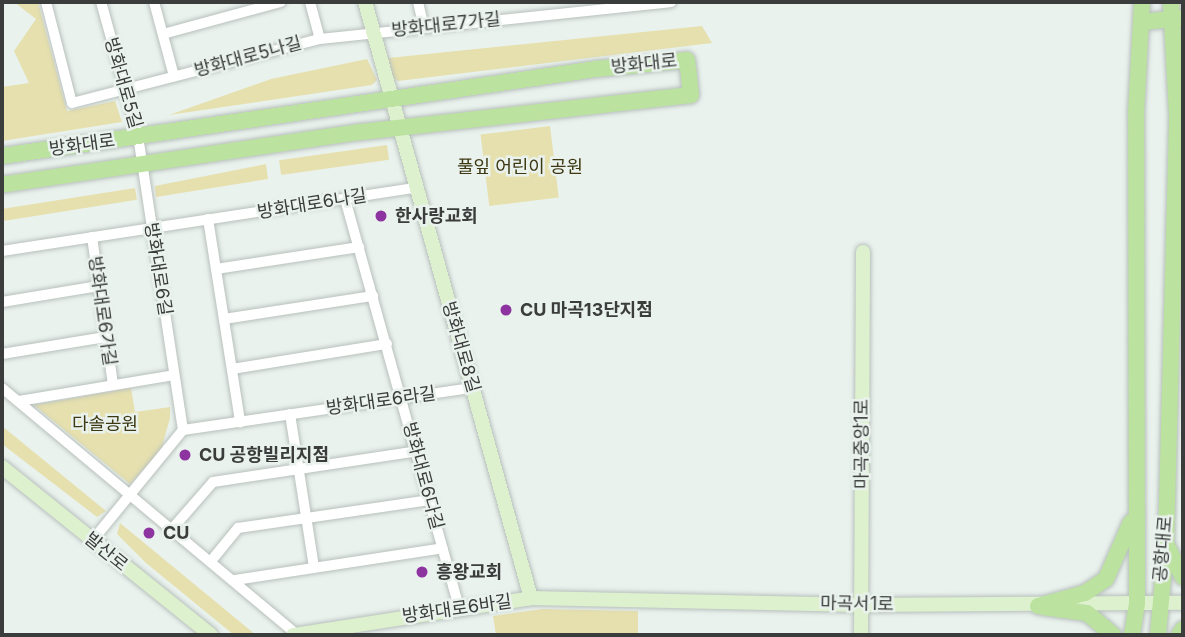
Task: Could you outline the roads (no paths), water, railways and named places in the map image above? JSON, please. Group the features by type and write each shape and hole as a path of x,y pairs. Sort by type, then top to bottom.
{"main road":[{"name":"공항대로","path":"1132,635 1136,603 1136,113 1142,51 1142,2"},
{"name":"공항대로","path":"1158,635 1157,604 1166,543 1177,114 1177,19 1171,2"},
{"path":"1142,22 1177,19"},
{"path":"1142,51 1177,45"},
{"name":"방화대로","path":"2,156 390,97 687,60 691,96 359,132 2,185"},
{"path":"1177,114 1183,97"},
{"path":"1038,606 1085,593 1106,579 1122,550 1136,506"},
{"path":"1166,543 1183,577"},
{"path":"1038,606 1087,613 1112,635"},
{"path":"1179,635 1183,629"}],"street":[{"name":"방화대로5나길","path":"46,2 72,103 320,39 373,32"},
{"name":"방화대로5길","path":"101,2 138,136 143,164"},
{"path":"154,2 174,76"},
{"path":"163,34 281,2"},
{"path":"310,2 320,39"},
{"name":"방화대로8길","path":"365,2 531,597"},
{"path":"418,2 424,27"},
{"name":"방화대로7가길","path":"373,32 587,6 671,2"},
{"name":"방화대로6길","path":"143,164 183,430"},
{"name":"방화대로6나길","path":"152,228 416,188"},
{"name":"방화대로6다길","path":"345,198 459,608"},
{"path":"208,219 240,422"},
{"name":"방화대로6가길","path":"2,251 152,228"},
{"name":"방화대로6가길","path":"92,237 113,385"},
{"path":"216,270 359,247"},
{"name":"마곡중앙1로","path":"861,635 863,253"},
{"path":"2,302 99,286"},
{"path":"224,319 373,296"},
{"path":"2,354 106,337"},
{"path":"232,369 387,344"},
{"path":"19,401 174,375"},
{"name":"방화대로6바길","path":"2,388 235,580 294,634 531,597"},
{"name":"방화대로6라길","path":"183,430 472,388"},
{"path":"290,414 314,567"},
{"path":"92,541 183,430"},
{"path":"172,529 213,482 416,451"},
{"name":"발산로","path":"2,467 211,635"},
{"path":"211,561 238,528 430,500"},
{"path":"235,580 443,548"},
{"name":"마곡서1로","path":"531,597 861,605 1183,603"}],"place":[{"name":"한사랑교회","path":"381,216"},
{"name":"CU 마곡13단지점","path":"506,310"},
{"name":"CU 공항빌리지점","path":"185,455"},
{"name":"CU","path":"149,533"},
{"name":"흥왕교회","path":"422,572"}],"park label":[{"name":"풀잎 어린이 공원","path":"520,167"},
{"name":"다솔공원","path":"105,424"}]}
